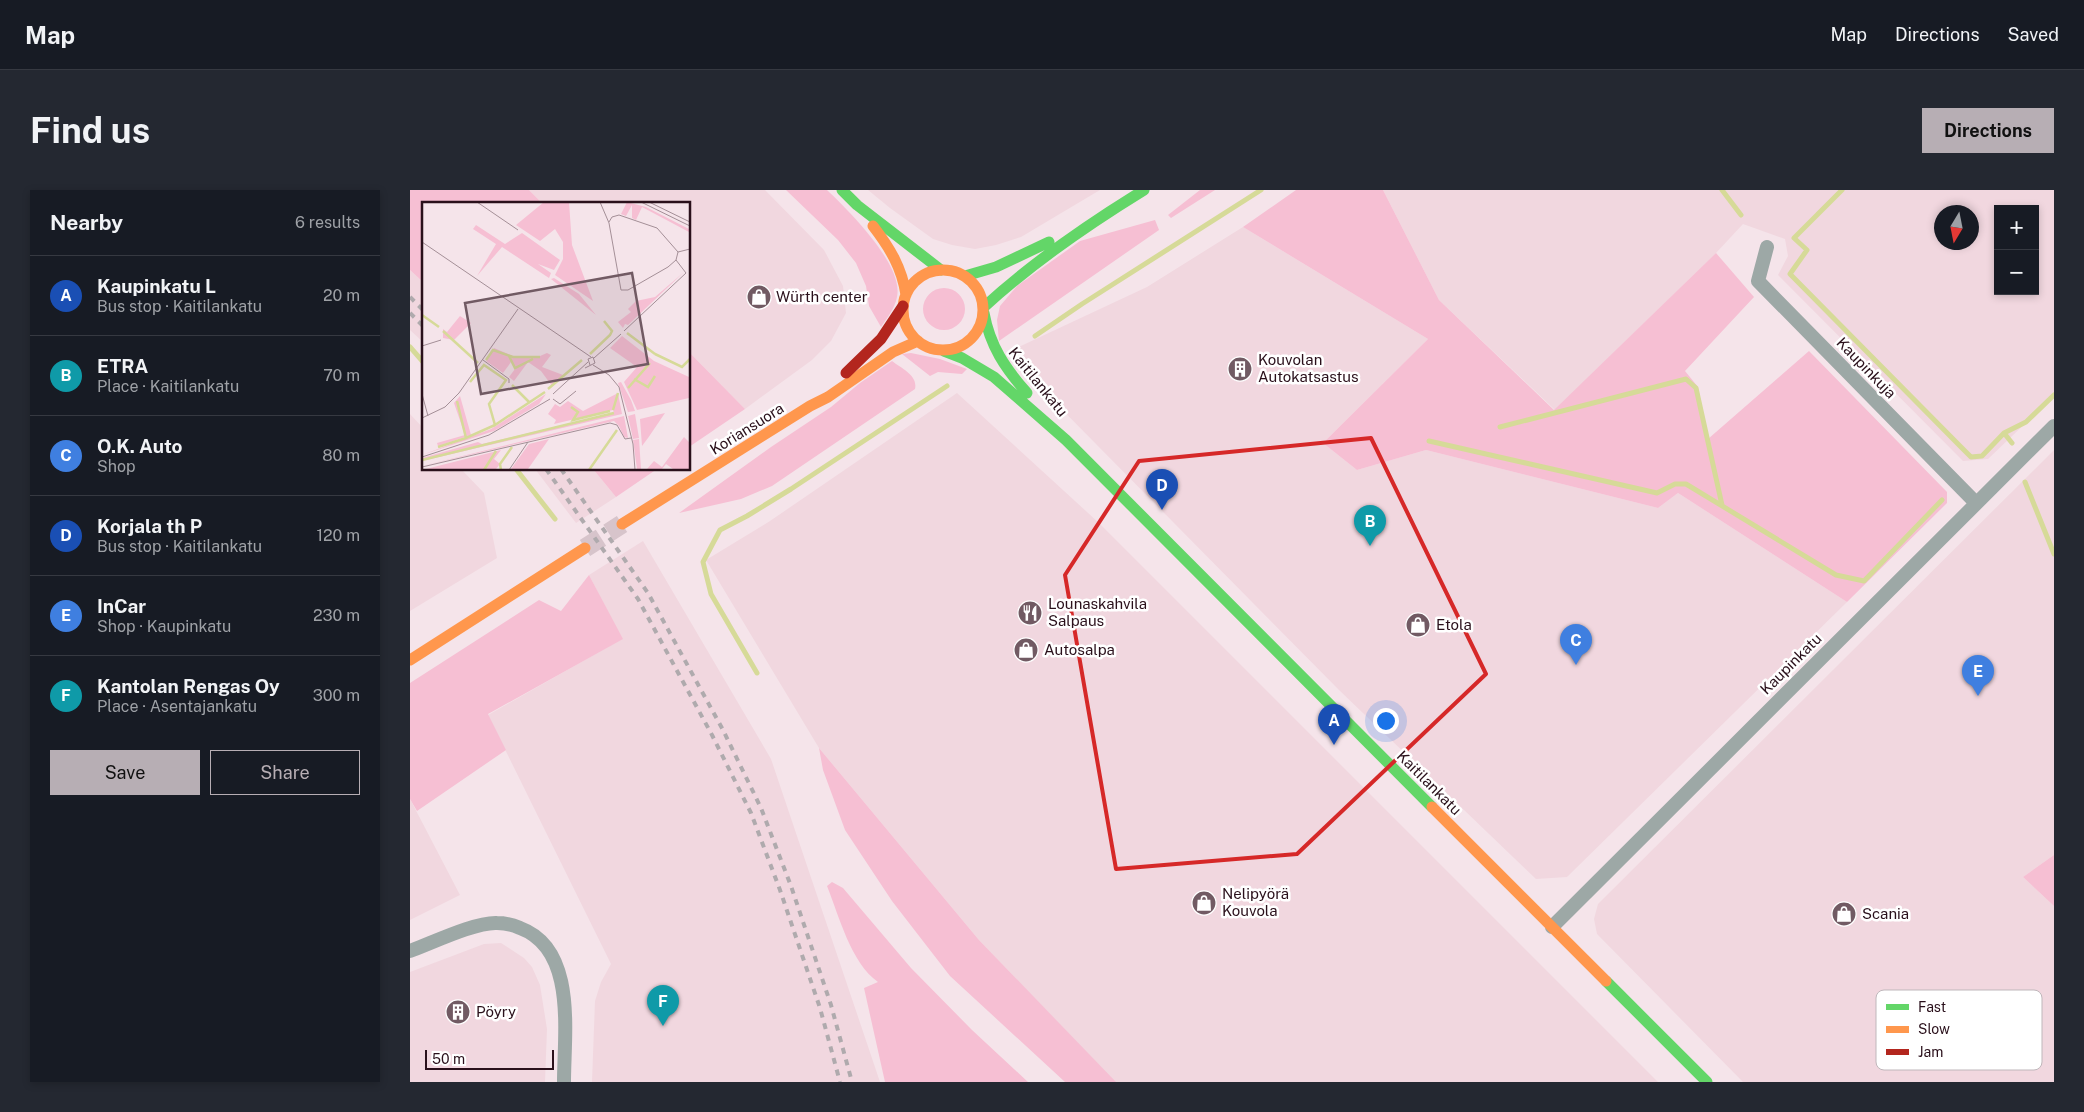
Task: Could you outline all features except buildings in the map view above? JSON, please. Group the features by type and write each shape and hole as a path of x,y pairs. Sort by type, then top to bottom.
{"street":[{"path":"842,190 857,205 941,270"},
{"path":"984,309 1028,267 1089,223 1144,190"},
{"path":"857,205 899,263 904,278 904,319 909,332 918,341 926,346 944,350 956,348 967,343 982,324 984,309 978,289 965,276 957,272 941,270 930,272 920,277 912,285 905,300"},
{"path":"965,276 996,267 1089,223"},
{"name":"Kaupinkuja","path":"1767,247 1758,281 1976,503"},
{"name":"Koriansuora","path":"810,406 881,339 905,300"},
{"name":"Kaitilankatu","path":"984,309 987,334 996,354 1016,381 1066,440"},
{"name":"Koriansuora","path":"622,524 810,406 828,397 893,352 918,341"},
{"name":"Kaitilankatu","path":"944,350 960,356 979,367 1019,398 1066,440 1707,1082"},
{"name":"Kaupinkatu","path":"1552,927 2054,426"},
{"path":"410,660 585,548"},
{"path":"410,951 478,926 497,923 529,931 545,943 553,954 559,969 562,985 564,1082"}],"highlighted area":[{"path":"1371,438 1486,674 1297,854 1116,869 1065,575 1139,461"}],"shaded area":[{"path":"410,190 529,190 541,202 422,202 422,281 410,270"},
{"path":"529,190 765,190 824,250 843,286 846,313 831,341 812,360 745,409 690,353 690,202 541,202"},
{"path":"786,190 827,190 873,239 892,270 897,284 896,301 881,327 869,306 866,286 856,263 838,240"},
{"path":"868,190 1100,190 1021,237 975,249 933,239"},
{"path":"1200,190 1215,190 1171,218 1168,215"},
{"path":"1296,190 1383,190 1439,300 1554,410 1716,253 1754,297 1685,371 1698,387 1708,439 1809,351 1947,492 1947,503 1847,602 1678,493 1658,508 1426,450 1357,470 1323,443 1428,339 1243,227"},
{"path":"1383,190 2054,190 2054,396 1988,459 1963,461 1778,275 1788,256 1785,239 1743,224 1716,253 1555,410 1439,300"},
{"path":"1155,220 1159,230 999,341 997,320 1000,306 1017,286 1080,241"},
{"path":"1243,227 1428,339 1323,443 1357,470 1426,450 1658,508 1678,493 1847,602 1567,877 1536,879 1339,690 1013,360 1012,350 1147,287"},
{"path":"410,270 422,281 422,341 410,330"},
{"path":"948,288 956,291 962,297 965,309 962,321 956,327 940,330 932,327 926,321 923,305 926,297 932,291"},
{"path":"690,353 745,409 690,446"},
{"path":"911,353 940,359 967,369 962,374 938,372 930,376 902,354"},
{"path":"892,361 912,376 915,389 772,486 741,499 679,513 771,447 831,407 860,383"},
{"path":"957,393 1099,523 1658,1082 1115,1082 979,940 819,748 706,560 770,521"},
{"path":"410,414 422,427 422,470 462,470 484,493 497,558 410,611"},
{"path":"2054,450 2054,855 2023,877 2054,906 2054,1082 1743,1082 1597,934 1594,919 1598,904"},
{"path":"536,470 594,470 616,497 576,523"},
{"path":"594,470 656,470 616,497"},
{"path":"643,541 771,759 880,1082 592,1082 595,1001 601,982 611,964 488,715 622,639 589,575"},
{"path":"589,575 623,639 488,714 506,750 417,811 410,799 410,683 539,600 561,611"},
{"path":"819,748 979,940 1116,1082 1065,1082 950,976 892,901 845,830 823,770"},
{"path":"410,799 460,895 410,920"},
{"path":"2054,855 2054,906 2023,877"},
{"path":"832,882 843,888 911,968 972,1030 1028,1082 885,1082 864,988 878,982 860,963 841,925 827,886"},
{"path":"501,943 524,958 532,967 540,985 547,1029 545,1082 410,1082 410,972 484,944"}],"waterway":[{"path":"1035,336 1261,190"},
{"path":"1722,190 1741,215"},
{"path":"1842,190 1794,238 1807,250 1790,274 1971,457 1982,456 2004,433 2026,422 2054,395"},
{"path":"410,347 422,361"},
{"path":"1500,427 1686,379 1696,388 1722,505"},
{"path":"757,673 711,594 703,562 720,530 791,489 947,386"},
{"path":"2004,433 2012,443"},
{"path":"1429,441 1657,493 1675,484 1686,484 1836,575 1864,581 1942,500"},
{"path":"517,470 555,519"},
{"path":"2025,482 2054,554"}],"tunnel":[{"path":"585,548 622,524"}],"railway":[{"path":"410,297 422,309"},
{"path":"410,313 422,325"},
{"path":"547,470 638,599 712,735 751,813 780,890 820,1008 840,1082"},
{"path":"562,470 648,593 723,730 761,808 791,886 831,1005 852,1082"}],"traffic: fast":[{"path":"842,190 857,205 941,270"},
{"path":"984,307 1061,245 1144,190"},
{"path":"965,276 996,267 1049,242"},
{"path":"984,313 994,346 1012,375 1027,393"},
{"path":"944,351 962,358 994,377 1066,440 1432,807"},
{"path":"1606,981 1707,1082"}],"traffic: slow":[{"path":"873,226 885,242 894,259 902,276 906,295"},
{"path":"943,270 958,273 971,282 980,295 983,310 980,325 971,338 958,347 943,350 928,347 915,338 906,325 903,310 906,295 915,282 928,273 943,270"},
{"path":"622,524 810,406 828,397 893,352 918,341"},
{"path":"410,660 585,548"},
{"path":"1432,807 1606,981"}],"traffic: jam":[{"path":"846,373 881,339 903,306"}],"place":[{"name":"Würth center","path":"759,297"},
{"name":"Kouvolan Autokatsastus","path":"1240,369"},
{"name":"Korjala th P","path":"1162,510"},
{"name":"ETRA","path":"1370,546"},
{"name":"Lounaskahvila Salpaus","path":"1030,613"},
{"name":"Etola","path":"1418,625"},
{"name":"Autosalpa","path":"1026,650"},
{"name":"O.K. Auto","path":"1576,665"},
{"name":"InCar","path":"1978,696"},
{"name":"Kaupinkatu L","path":"1334,745"},
{"name":"Nelipyörä Kouvola","path":"1204,903"},
{"name":"Scania","path":"1844,914"},
{"name":"Pöyry","path":"458,1012"},
{"name":"Kantolan Rengas Oy","path":"663,1026"}]}
